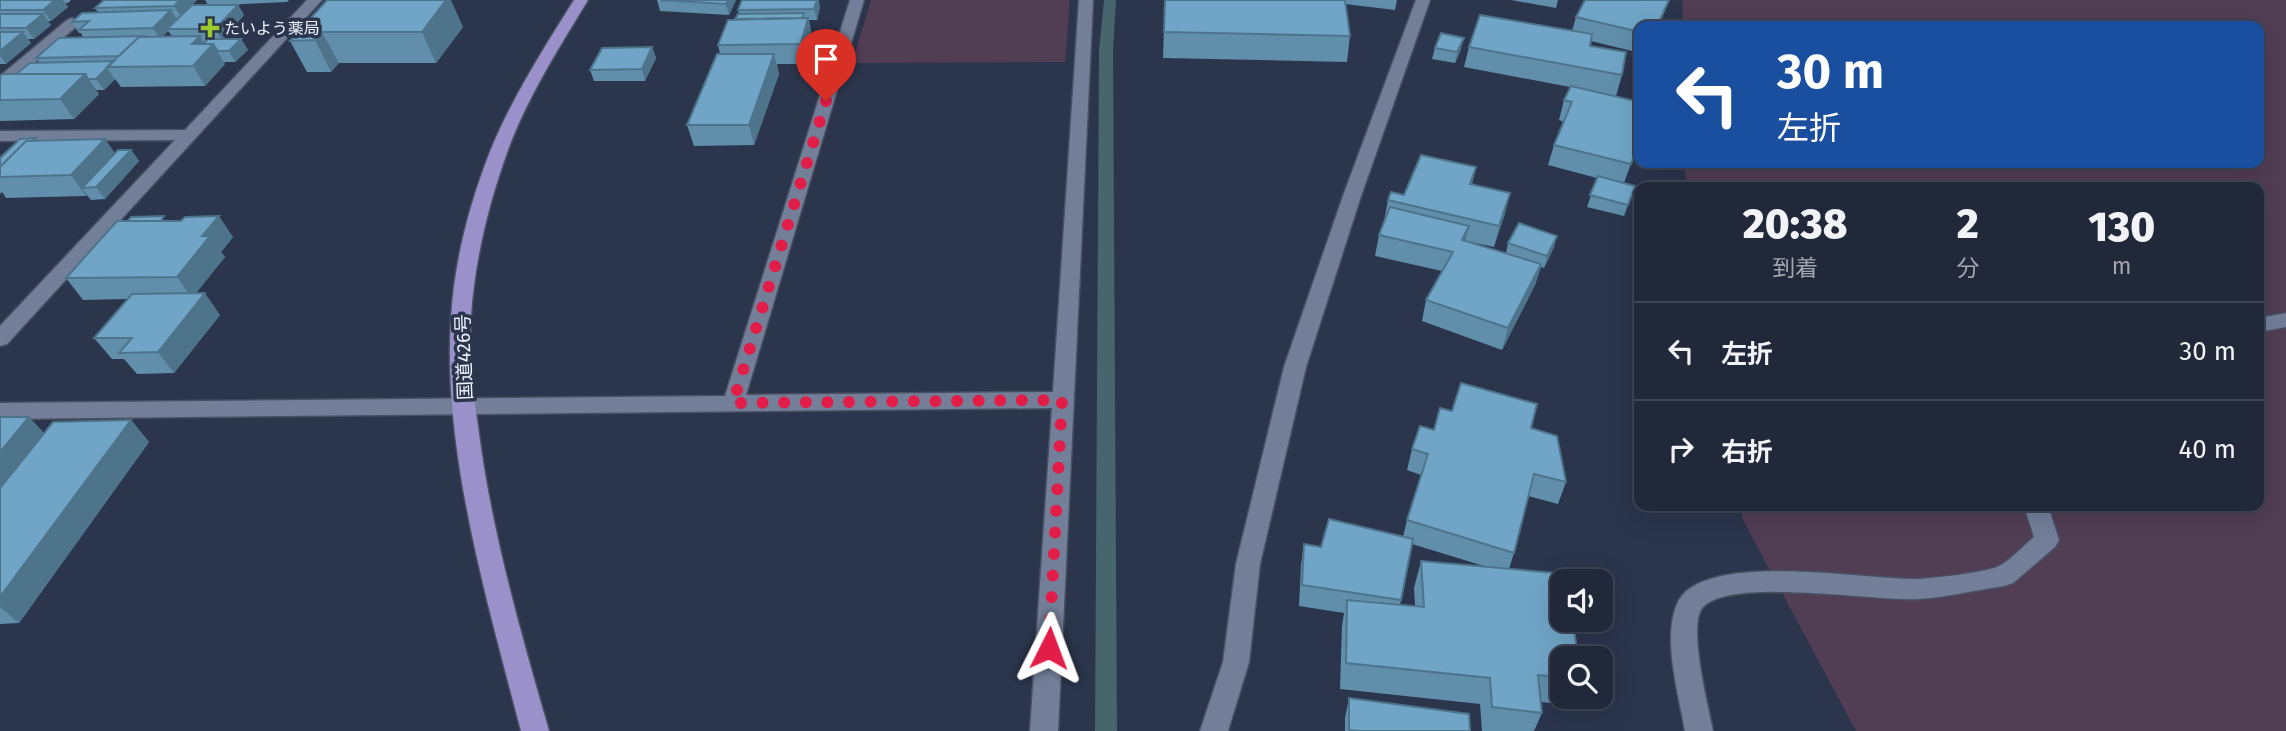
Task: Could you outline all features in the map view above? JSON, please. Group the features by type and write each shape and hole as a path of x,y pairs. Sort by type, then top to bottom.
{"highway":[{"name":"国道426号","path":"535,731 482,531 461,367 462,305 484,198 499,149 519,106 581,0"}],"street":[{"path":"0,339 315,0"},
{"path":"733,403 857,0"},
{"path":"1044,731 1086,0"},
{"path":"1214,731 1236,662 1248,564 1295,367 1352,196 1423,0"},
{"path":"0,84 72,23"},
{"path":"0,136 190,135"},
{"path":"2264,324 2286,320"},
{"path":"0,411 1062,400"},
{"path":"1699,731 1684,647 1688,607 1706,589 1751,581 1832,587 1918,589 2004,576 2047,540 2038,511"}],"shaded area":[{"path":"871,0 1070,0 1065,62 852,63"},
{"path":"2286,0 2286,731 1856,731 1743,520 1741,511 2264,511 2264,182 1686,182 1685,168 2264,168 2264,21 1683,21 1682,1"}],"building":[{"path":"0,0 55,0 43,10 0,10"},
{"path":"104,0 180,0 174,6 95,8"},
{"path":"327,0 446,0 422,32 322,32 315,40 290,41"},
{"path":"661,0 728,0 726,4"},
{"path":"742,0 817,0 814,9 738,10"},
{"path":"1165,0 1345,0 1350,36 1164,32"},
{"path":"1585,0 1669,0 1659,21 1634,21 1634,31 1576,17"},
{"path":"192,5 238,5 215,29 167,29"},
{"path":"171,10 153,28 79,30 89,21 72,22 82,13"},
{"path":"804,13 802,18 735,19 738,14"},
{"path":"0,14 43,14 26,28 0,28"},
{"path":"1480,15 1592,34 1590,46 1626,52 1622,75 1469,47"},
{"path":"808,18 801,44 718,45 728,20"},
{"path":"0,32 23,32 0,51"},
{"path":"1441,33 1464,38 1457,52 1435,48"},
{"path":"145,36 139,37 119,56 36,58 59,38"},
{"path":"200,36 192,44 213,44 193,66 107,67 139,37"},
{"path":"208,39 241,39 229,51 218,51 213,44 204,44"},
{"path":"652,47 642,69 590,70 602,48"},
{"path":"717,54 774,54 749,125 687,125"},
{"path":"114,61 96,79 88,79 85,74 16,74 30,63"},
{"path":"2,74 85,74 60,99 0,100"},
{"path":"1571,86 1634,101 1634,155 1631,164 1554,145 1572,102 1564,100"},
{"path":"36,138 26,141 0,167 0,158 20,139"},
{"path":"105,139 71,175 0,177 0,167 26,141"},
{"path":"118,150 131,150 96,187 82,188"},
{"path":"1421,155 1476,167 1470,184 1510,193 1499,226 1388,200 1391,192 1404,195"},
{"path":"1598,176 1634,186 1628,205 1590,195"},
{"path":"1390,207 1469,226 1462,240 1541,264 1508,328 1426,300 1453,252 1379,235"},
{"path":"164,216 161,221 128,221 131,217"},
{"path":"219,216 202,236 210,236 177,277 66,278 117,221 181,221 185,217"},
{"path":"1519,223 1557,236 1547,256 1508,243"},
{"path":"205,293 158,352 119,353 132,338 94,338 132,294"},
{"path":"1461,383 1537,404 1531,428 1557,436 1566,482 1534,474 1514,553 1407,520 1428,454 1412,449 1420,426 1434,430 1440,408 1452,411"},
{"path":"0,417 29,417 0,452"},
{"path":"131,420 0,597 0,488 53,422"},
{"path":"1329,519 1413,539 1401,600 1302,585 1304,544 1321,547"},
{"path":"1421,561 1550,572 1550,632 1575,632 1576,646 1550,646 1550,676 1538,675 1542,713 1492,707 1490,678 1346,663 1347,600 1424,607"},
{"path":"1349,698 1469,714 1470,731 1349,730"}],"waterway":[{"path":"1106,731 1106,50 1110,0"}],"place":[{"name":"たいよう薬局","path":"210,28"}],"route":[{"path":"826,101 733,403 1062,400 1049,648"}]}
